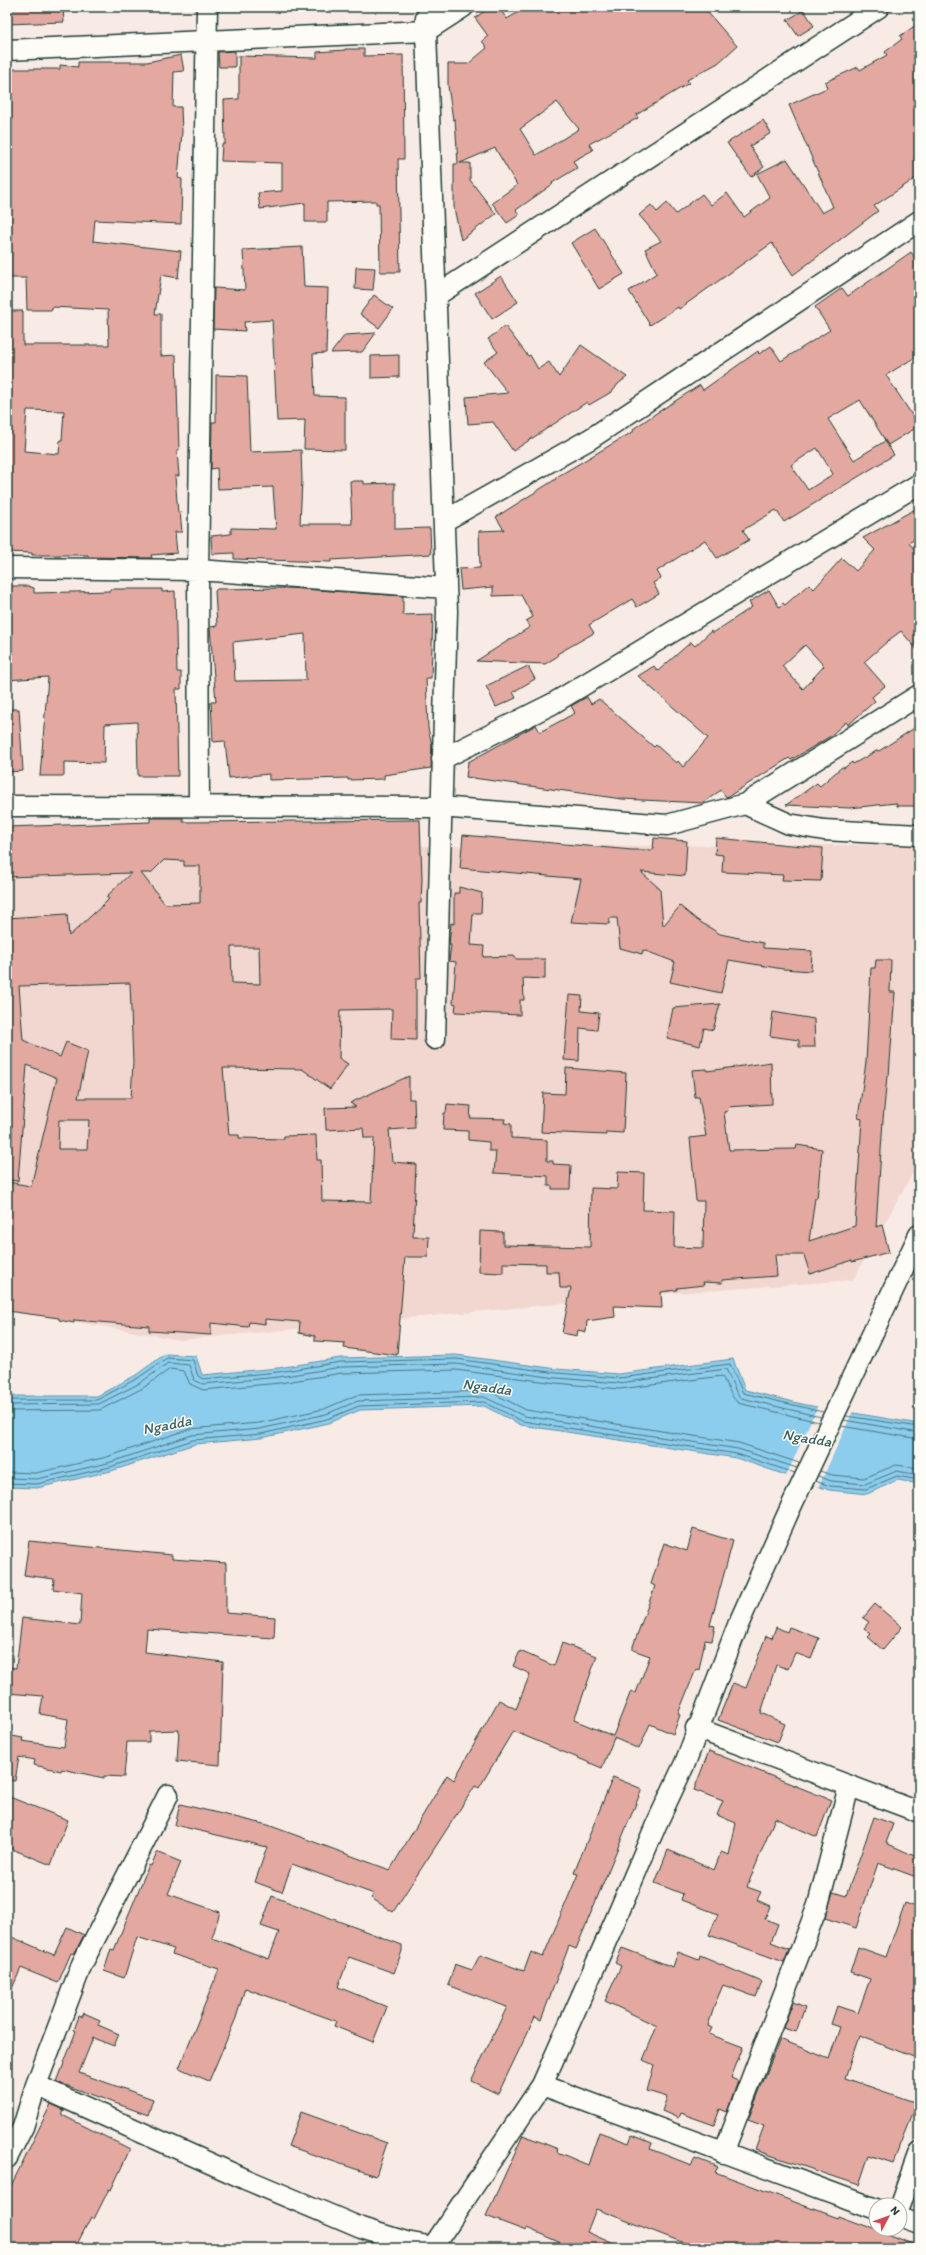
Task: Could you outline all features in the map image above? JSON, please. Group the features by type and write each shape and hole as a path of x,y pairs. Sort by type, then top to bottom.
{"street":[{"path":"199,805 198,570 208,7"},
{"path":"432,7 426,18 426,31 437,295 446,588 435,1039"},
{"path":"7,50 426,31 463,7"},
{"path":"437,295 879,7"},
{"path":"444,521 590,438 919,221"},
{"path":"442,759 552,704 919,484"},
{"path":"7,568 198,570 446,588"},
{"path":"7,806 199,805 440,807 668,825 745,804 919,695"},
{"path":"745,804 790,824 824,830 919,836"},
{"path":"36,2085 245,2179 361,2228 406,2242 434,2247 542,2085 616,1921 656,1825 685,1763 696,1728 738,1625 789,1511 919,1235"},
{"path":"696,1728 919,1812"},
{"path":"723,2153 818,1905 849,1786"},
{"path":"7,2158 15,2123 36,2085 82,1964 168,1795"},
{"path":"542,2085 868,2206"},
{"path":"903,2197 919,2152"},
{"path":"908,2220 919,2224"}],"shaded area":[{"path":"919,845 919,1162 853,1280 663,1294 181,1340 7,1310 7,847"}],"water":[{"name":"Ngadda","path":"165,1354 196,1356 202,1375 278,1368 340,1358 456,1355 557,1369 619,1374 733,1359 745,1390 806,1405 919,1424 919,1484 898,1480 867,1494 829,1490 736,1458 521,1425 484,1406 360,1410 329,1423 261,1438 195,1444 111,1471 37,1488 7,1487 7,1396 97,1396 136,1375"}],"pier":[{"path":"818,1405 853,1411 818,1488 786,1476"}],"building":[{"path":"7,7 63,7 64,22 7,24"},
{"path":"490,7 498,7 507,19 527,7 703,7 737,46 718,63 687,80 689,83 636,115 638,118 589,144 593,150 573,161 577,168 552,183 553,184 516,210 519,215 507,223 492,203 517,185 495,148 460,163 470,163 470,180 496,214 461,240 454,208 454,164 458,164 455,119 453,120 448,86 448,64 468,64 487,48 482,41 488,36 475,18","holes":["557,102 579,129 536,155 520,129"]},
{"path":"804,10 814,26 798,36 787,20"},
{"path":"919,23 919,176 874,206 878,211 793,275 772,243 679,309 678,307 650,325 629,291 657,273 645,249 661,241 639,215 651,205 657,212 667,203 676,214 702,194 711,205 727,193 744,217 770,198 757,174 787,159 822,213 833,207 789,105 827,88 825,82 858,67 860,70 887,55 885,52 902,39 900,36"},
{"path":"345,49 364,49 364,56 403,55 404,159 398,159 400,272 380,272 379,204 376,204 376,201 327,202 327,222 305,222 305,203 260,209 258,193 282,191 282,163 221,161 222,144 225,144 224,100 239,99 239,56 317,58 317,52"},
{"path":"235,51 235,67 219,67 218,52"},
{"path":"181,55 184,71 174,72 173,107 181,107 182,132 178,178 182,179 181,224 95,220 93,241 181,251 178,278 161,275 155,314 161,314 161,356 176,355 179,450 177,450 179,476 175,476 178,513 180,512 182,532 175,532 177,553 151,555 152,558 88,557 88,555 32,555 32,553 7,552 7,311 23,311 23,345 109,345 108,310 52,307 52,310 27,310 26,278 7,278 7,69 60,69 60,65 78,67 78,62 147,62","holes":["27,410 64,411 62,440 60,440 59,454 24,451"]},
{"path":"763,120 771,133 750,146 764,167 751,177 727,143"},
{"path":"595,228 624,274 599,289 571,243"},
{"path":"302,247 304,287 328,288 326,353 313,354 315,396 345,397 345,450 304,449 305,420 277,421 272,320 244,322 245,331 213,329 214,288 245,290 243,250"},
{"path":"911,252 919,264 919,355 886,375 919,426 888,445 860,400 828,419 854,460 885,441 894,455 784,522 776,510 743,530 749,540 717,558 705,540 657,571 661,578 653,583 659,594 637,607 632,599 589,625 594,633 557,654 558,656 545,664 476,661 530,627 526,621 533,617 521,595 493,596 493,587 461,590 459,569 480,568 479,531 504,530 496,517 556,479 555,478 634,431 633,429 700,385 703,390 758,351 759,354 771,346 781,361 830,330 815,307 842,288 848,296","holes":["817,448 833,474 808,490 791,465"]},
{"path":"356,267 375,268 373,290 355,289"},
{"path":"501,276 518,302 492,319 475,293"},
{"path":"374,295 393,309 379,328 360,314"},
{"path":"505,326 528,356 530,355 538,369 549,362 559,377 581,345 627,377 618,384 613,391 589,405 587,402 513,451 493,422 468,424 466,397 508,393 484,362 498,352 488,339"},
{"path":"376,333 362,352 331,353 345,335"},
{"path":"399,355 399,377 371,378 371,356"},
{"path":"216,375 247,376 250,452 301,450 302,480 300,524 352,524 350,481 364,481 364,484 395,483 395,529 430,528 431,554 331,560 331,562 234,559 234,553 212,554 211,536 231,534 231,528 276,529 273,487 218,489 217,468 211,469 212,422 216,422"},
{"path":"919,507 919,536 909,543 919,555 919,652 901,631 889,640 864,662 885,686 872,697 875,701 848,725 846,722 829,737 791,760 789,758 729,796 726,797 721,790 703,803 622,799 466,777 468,762 536,725 540,732 575,713 571,706 587,697 591,704 599,699 654,747 656,745 676,763 678,761 683,767 708,738 638,676 654,666 658,671 691,642 695,646 711,631 713,633 752,607 749,602 769,590 779,607 783,603 785,605 809,584 814,589 842,558 856,571 875,550 863,538","holes":["805,645 824,666 803,689 782,666"]},
{"path":"7,586 28,586 34,588 34,593 110,591 110,589 162,589 162,592 175,591 177,672 181,672 181,689 176,689 178,776 138,776 137,722 105,724 104,763 64,762 64,776 40,776 48,677 7,680"},
{"path":"289,588 403,596 403,615 433,614 431,678 426,678 428,728 432,745 431,768 384,775 384,779 348,780 348,778 269,780 269,774 229,778 225,741 213,742 211,702 216,702 210,627 217,626 215,591 217,589","holes":["305,634 306,680 235,681 233,642"]},
{"path":"528,666 535,679 513,692 516,698 496,707 486,686"},
{"path":"7,709 19,709 23,771 7,772"},
{"path":"919,725 919,806 897,806 896,803 850,808 786,805 817,783 820,786 842,767 844,768 852,762 853,764 878,750 879,751"},
{"path":"150,818 183,818 183,822 420,820 422,879 421,903 419,903 421,978 416,978 416,1040 391,1039 392,1009 340,1010 339,1058 348,1064 330,1089 302,1069 223,1068 229,1135 239,1135 239,1138 284,1139 284,1136 316,1135 317,1160 321,1160 322,1201 371,1202 374,1138 364,1138 363,1128 326,1130 325,1108 356,1107 350,1103 409,1076 409,1099 414,1099 415,1128 389,1130 392,1162 416,1164 413,1237 429,1237 428,1257 405,1257 397,1355 344,1348 345,1343 315,1341 315,1336 299,1333 300,1322 265,1319 265,1324 249,1322 248,1327 211,1323 211,1335 149,1331 149,1326 74,1320 74,1323 59,1320 59,1318 7,1311 7,1182 31,1186 57,1078 27,1065 18,1181 7,1180 7,918 67,914 69,936 109,899 106,897 131,873 7,877 7,827 150,822","holes":["164,860 184,861 184,866 200,866 200,903 165,904 141,873 151,873","231,947 259,947 260,984 232,983","130,983 133,1062 131,1098 78,1098 88,1051 66,1042 60,1057 23,1040 19,986","59,1120 89,1120 87,1149 58,1149"]},
{"path":"463,835 632,850 653,850 654,838 687,841 685,876 641,872 660,889 663,926 680,906 697,920 720,934 763,943 763,948 812,951 811,971 783,969 729,960 721,993 670,982 675,962 643,950 642,954 620,948 617,918 610,918 609,924 571,922 581,879 460,868"},
{"path":"716,838 823,848 821,881 782,880 783,875 722,872 723,855 715,854"},
{"path":"459,887 482,893 481,913 473,913 471,945 484,946 483,957 515,956 515,959 545,959 545,979 523,978 524,1000 520,1000 520,1015 455,1012 456,1004 453,1003 456,962 449,961 451,945 449,945 451,923 454,924 454,893 459,893"},
{"path":"876,960 891,960 890,992 895,992 889,1076 887,1076 883,1120 876,1227 882,1225 889,1252 852,1262 852,1260 810,1274 804,1255 775,1255 777,1276 722,1280 722,1283 703,1282 704,1285 677,1288 677,1290 661,1292 662,1308 614,1306 615,1317 587,1321 586,1332 578,1330 577,1336 562,1333 571,1288 560,1288 559,1272 546,1272 546,1264 503,1263 503,1273 479,1272 480,1231 503,1232 503,1245 590,1247 591,1188 617,1189 618,1172 644,1173 643,1210 675,1211 674,1247 703,1248 704,1201 696,1201 690,1138 706,1136 699,1097 695,1097 692,1070 707,1069 707,1071 771,1062 772,1104 727,1107 728,1111 724,1112 729,1150 796,1149 797,1145 822,1149 817,1198 815,1198 809,1241 855,1226 862,1119 858,1118 866,1062 871,968 875,968"},
{"path":"569,995 582,996 581,1011 599,1013 597,1030 580,1028 579,1061 564,1060"},
{"path":"720,1004 713,1030 704,1028 700,1046 667,1038 673,1008"},
{"path":"773,1012 814,1019 815,1047 799,1047 799,1040 770,1036"},
{"path":"566,1068 626,1073 623,1133 606,1132 606,1135 541,1132 543,1093 565,1094"},
{"path":"447,1104 471,1106 470,1118 505,1119 504,1123 511,1124 511,1138 547,1140 547,1161 553,1161 553,1164 571,1165 570,1189 552,1189 552,1186 548,1186 548,1176 494,1173 496,1151 489,1151 489,1142 468,1140 468,1131 443,1130 444,1113 446,1113"},
{"path":"693,1529 733,1541 710,1625 715,1626 712,1641 705,1640 699,1670 696,1669 678,1714 680,1715 673,1734 650,1724 639,1749 614,1738 602,1768 513,1731 479,1788 475,1786 393,1912 371,1898 374,1894 292,1864 282,1892 255,1882 267,1847 175,1825 180,1804 268,1825 390,1870 447,1775 454,1780 499,1700 516,1709 530,1674 513,1666 520,1651 554,1666 562,1643 597,1656 574,1720 613,1736 631,1691 636,1693 650,1656 633,1650 633,1646 655,1586 651,1584 664,1543 687,1551"},
{"path":"29,1541 172,1555 172,1559 226,1563 226,1613 275,1617 274,1638 147,1629 145,1652 223,1662 220,1765 177,1761 179,1730 149,1731 149,1742 127,1742 124,1777 104,1776 104,1778 62,1769 61,1771 34,1765 35,1760 19,1757 15,1781 7,1780 7,1735 23,1738 22,1741 64,1747 68,1719 40,1714 43,1696 7,1693 7,1667 16,1668 22,1618 80,1625 82,1593 53,1589 54,1579 24,1575"},
{"path":"875,1604 902,1627 883,1650 868,1637 871,1634 864,1628 869,1622 863,1618"},
{"path":"776,1627 787,1632 789,1627 819,1638 811,1659 795,1653 788,1669 776,1665 761,1713 785,1724 778,1742 718,1720 733,1683 746,1688 766,1636 772,1638"},
{"path":"709,1751 831,1800 817,1837 775,1818 747,1887 761,1892 757,1900 770,1906 765,1919 778,1924 771,1942 789,1949 784,1962 709,1935 718,1914 681,1900 683,1894 655,1883 668,1850 714,1870 721,1852 729,1855 736,1823 717,1815 723,1801 694,1790"},
{"path":"613,1777 642,1789 576,1949 569,1946 541,2020 535,2017 498,2094 471,2081 507,2007 448,1985 455,1964 472,1970 480,1955 524,1971 531,1952 543,1957 578,1874 574,1873"},
{"path":"7,1796 68,1820 51,1865 7,1847"},
{"path":"874,1817 893,1824 886,1843 919,1858 919,1878 878,1863 856,1928 825,1918 833,1892 846,1896"},
{"path":"157,1852 181,1862 168,1894 220,1912 212,1938 269,1959 279,1932 261,1926 272,1896 402,1945 402,1951 394,1973 349,1957 338,1987 387,2007 373,2042 334,2026 336,2021 245,1988 236,2018 209,2081 179,2068 219,1969 172,1954 174,1949 137,1937 124,1978 104,1971 111,1949 114,1950 149,1865 151,1866"},
{"path":"905,1903 919,1908 919,2059 859,2036 845,2078 917,2103 893,2163 869,2155 859,2185 755,2150 764,2126 748,2120 780,2039 829,2059 840,2027 831,2024 837,2006 858,2013 870,1979 850,1972 858,1947 886,1957"},
{"path":"67,1927 84,1935 74,1954 71,1953 58,1983 21,1968 7,2000 7,1935 54,1955"},
{"path":"622,1948 673,1967 678,1952 699,1960 700,1956 762,1982 756,1997 723,1985 715,2004 708,2026 712,2028 709,2034 743,2047 731,2078 738,2081 727,2112 720,2109 714,2125 680,2113 678,2118 662,2111 667,2097 647,2091 654,2065 643,2060 657,2026 605,2001 621,1966 615,1963"},
{"path":"793,2002 805,2007 796,2032 783,2028"},
{"path":"84,2013 100,2020 98,2025 119,2034 114,2046 93,2038 79,2073 153,2099 148,2115 57,2082 76,2031 74,2030 79,2016 82,2017"},
{"path":"51,2104 64,2110 62,2115 130,2149 111,2190 109,2189 94,2219 91,2217 75,2248 7,2248 7,2194"},
{"path":"301,2112 387,2143 376,2176 288,2146"},
{"path":"599,2132 629,2143 632,2135 652,2143 650,2149 691,2165 695,2158 718,2167 715,2172 837,2218 838,2216 868,2227 868,2237 895,2237 919,2246 919,2248 697,2248 596,2209 587,2232 623,2248 572,2248 527,2228 526,2231 486,2216 523,2135 558,2149 557,2152 588,2165"}]}
